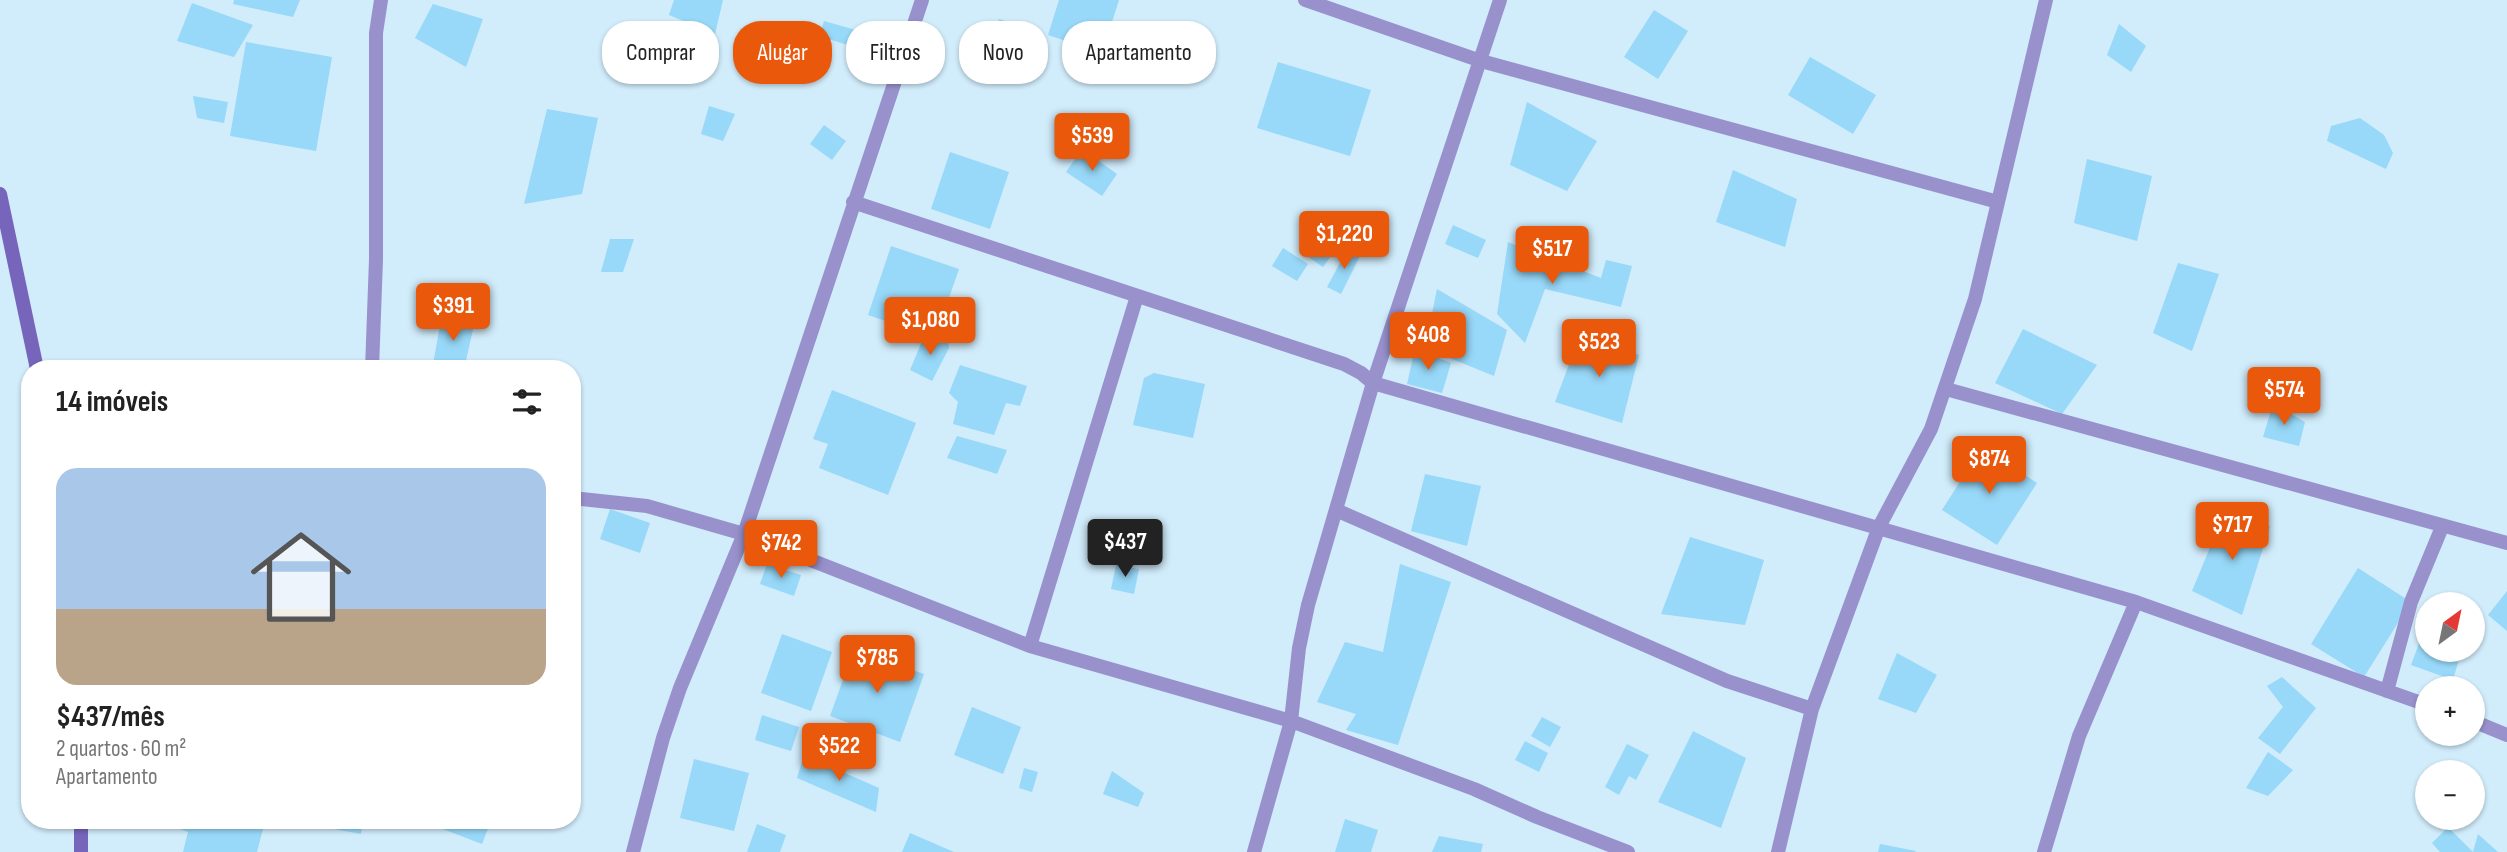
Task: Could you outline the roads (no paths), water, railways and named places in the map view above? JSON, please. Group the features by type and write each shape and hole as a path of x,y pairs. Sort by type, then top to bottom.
{"main road":[{"path":"0,194 35,360"},
{"path":"81,829 81,852"}],"street":[{"path":"372,360 376,259 376,33 381,0"},
{"path":"633,852 663,738 680,688 744,534 922,0"},
{"path":"1305,0 1481,61 1998,202"},
{"path":"1254,852 1291,720 1298,648 1308,605 1373,383 1500,0"},
{"path":"1778,852 1812,709 1879,527 1931,429 1975,299 2046,0"},
{"path":"853,202 1343,363 1373,383 2136,602 2415,701"},
{"path":"1030,646 1137,296"},
{"path":"1946,389 2507,543"},
{"path":"581,499 647,506 744,534 1030,646 1291,720 1474,789 1628,852"},
{"path":"1336,510 1727,681 1812,709"},
{"path":"2387,691 2411,602 2442,527"},
{"path":"2044,852 2079,736 2136,602"},
{"path":"2485,727 2507,735"}]}
